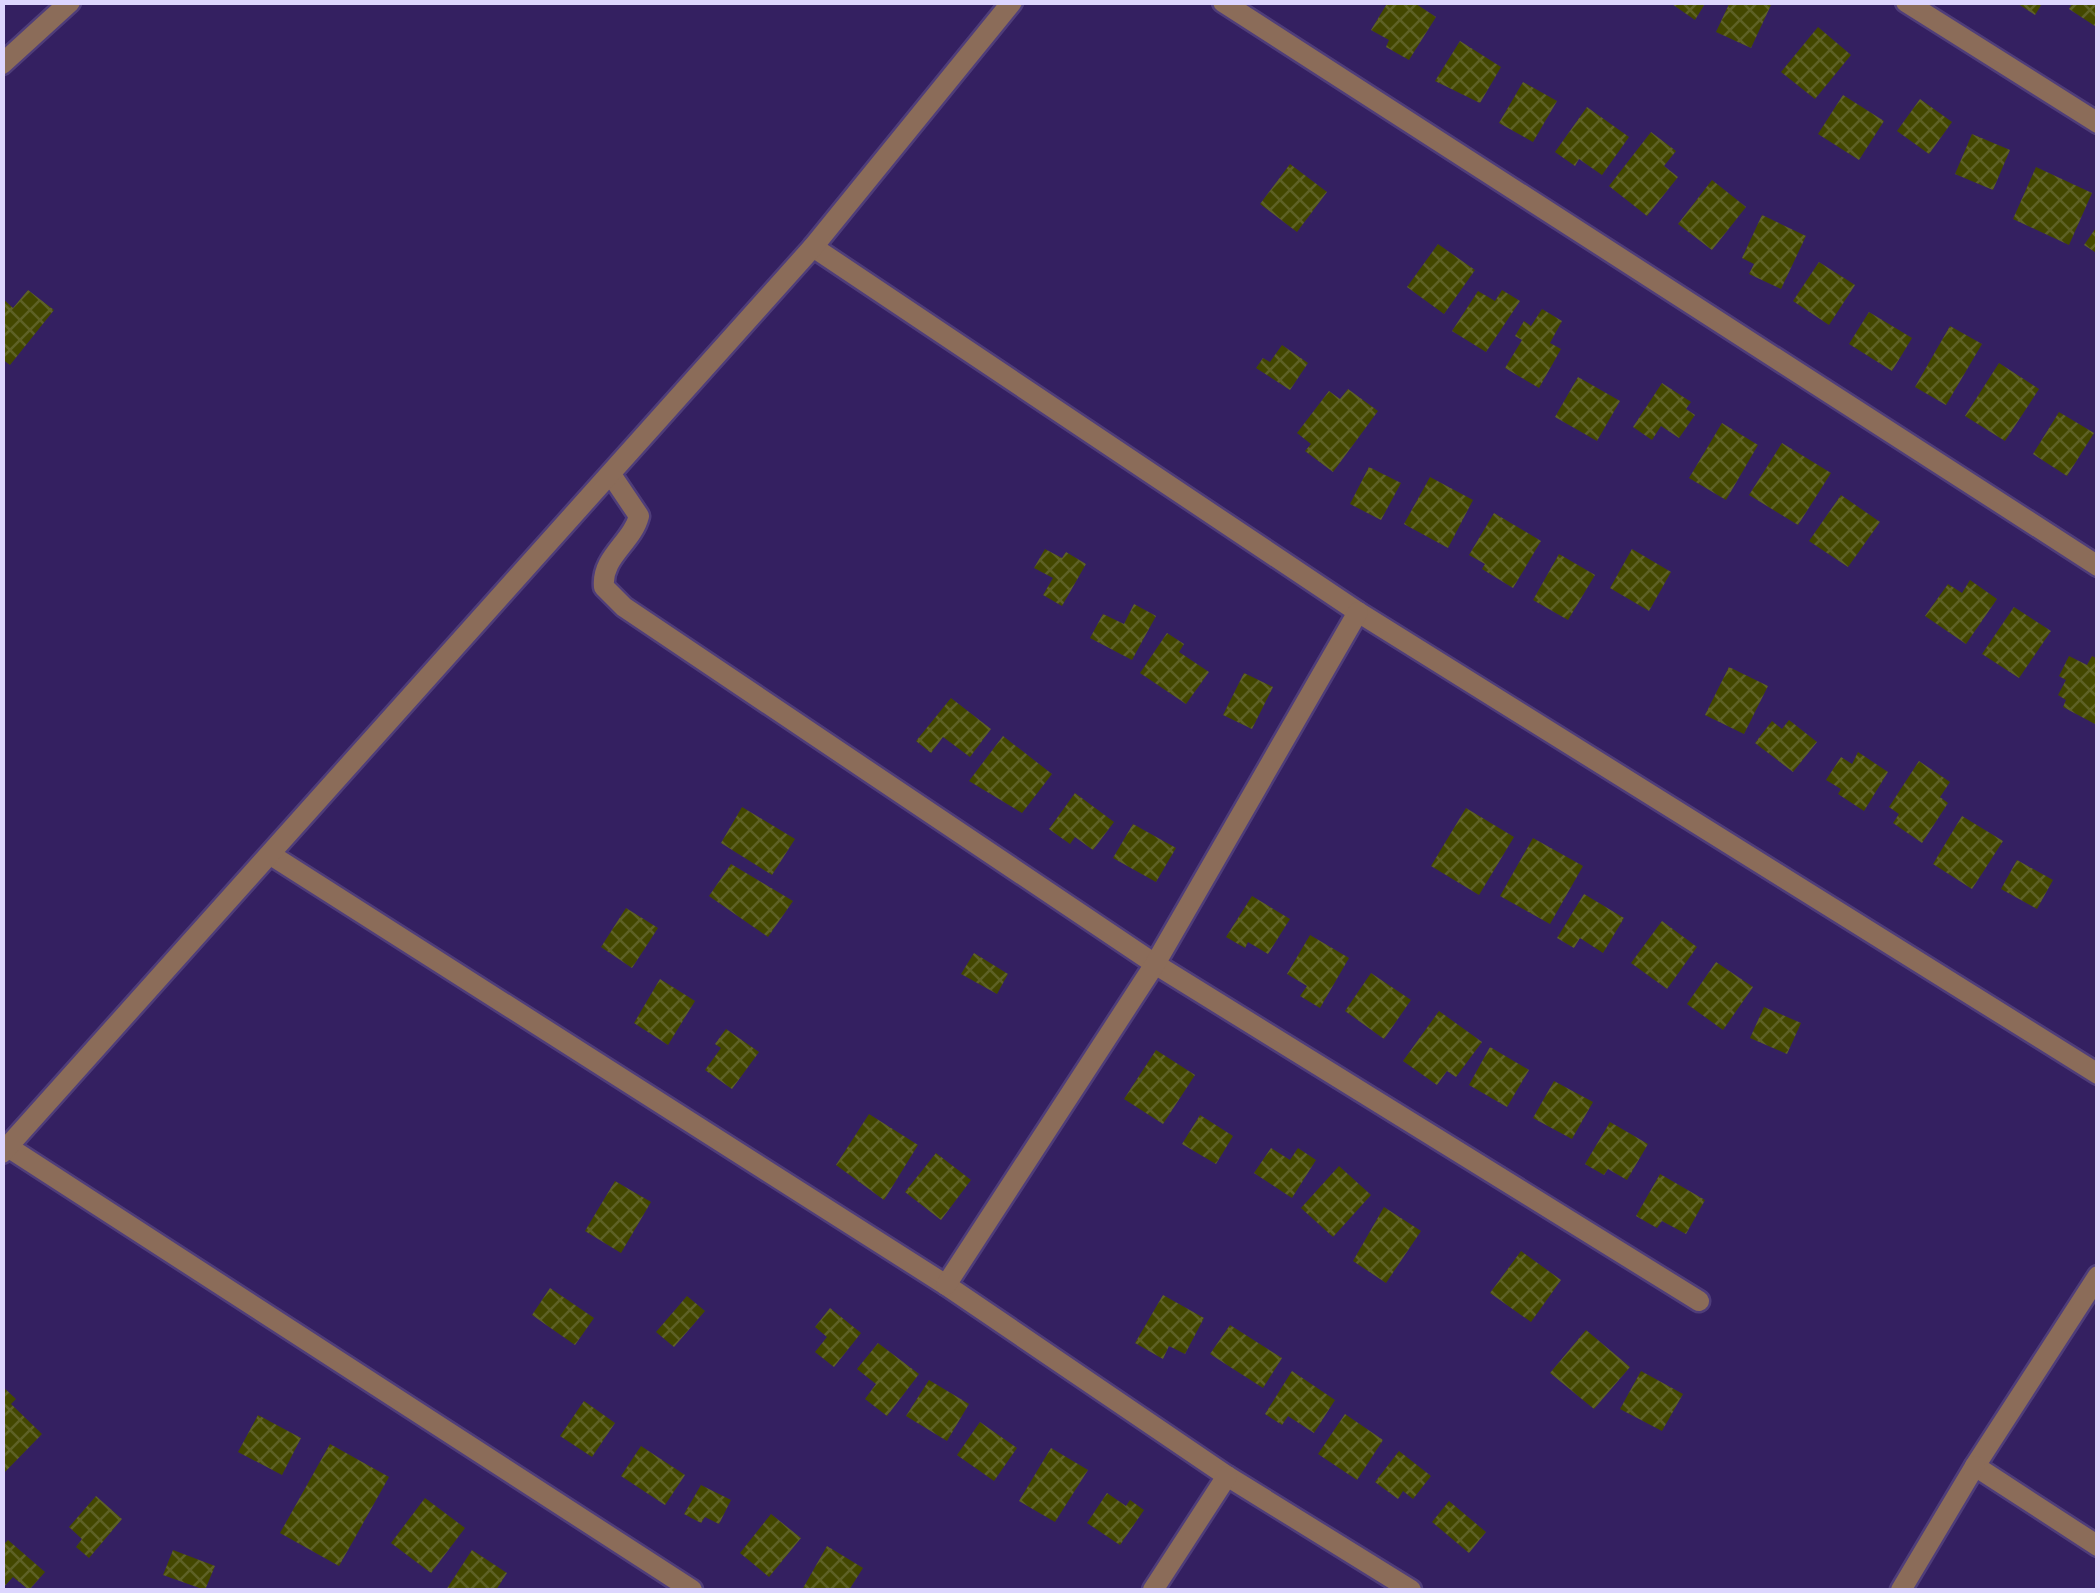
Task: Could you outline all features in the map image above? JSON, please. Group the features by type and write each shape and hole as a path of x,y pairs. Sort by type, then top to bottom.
{"street":[{"path":"2,64 70,2"},
{"path":"692,1590 5,1150 813,248 1012,2"},
{"path":"1223,2 2098,566"},
{"path":"1906,2 2098,123"},
{"path":"813,248 1358,612 2098,1074"},
{"path":"612,476 640,516 631,536 604,570 604,587 614,598 1155,964 1698,1301"},
{"path":"946,1285 1155,964 1358,612"},
{"path":"271,856 946,1285 1226,1476 1411,1590"},
{"path":"1901,1590 1974,1466 2098,1276"},
{"path":"1974,1466 2098,1546"},
{"path":"1154,1590 1226,1476"}],"building":[{"path":"1388,2 1413,2 1436,17 1409,60 1386,47 1389,40 1371,30"},
{"path":"1669,2 1706,2 1695,20"},
{"path":"1730,2 1771,5 1751,48 1716,32"},
{"path":"2015,2 2043,2 2035,15"},
{"path":"2073,2 2098,2 2098,28 2069,9"},
{"path":"1818,27 1851,55 1815,99 1781,72"},
{"path":"1460,41 1501,67 1480,103 1435,81"},
{"path":"1523,82 1557,101 1533,142 1499,123"},
{"path":"1843,95 1884,121 1859,160 1818,134"},
{"path":"1920,99 1952,122 1929,154 1897,131"},
{"path":"1587,107 1629,137 1602,175 1579,159 1575,166 1555,152"},
{"path":"1651,132 1676,151 1664,166 1678,177 1647,216 1609,186"},
{"path":"1972,134 2010,150 1993,190 1955,174"},
{"path":"1290,164 1327,192 1297,232 1260,204"},
{"path":"2036,167 2092,193 2069,245 2013,219"},
{"path":"1712,180 1746,207 1712,250 1678,224"},
{"path":"1762,215 1806,236 1781,289 1749,274 1754,264 1742,258"},
{"path":"2098,225 2098,254 2084,245"},
{"path":"1438,244 1475,270 1444,314 1407,287"},
{"path":"1819,262 1855,285 1829,325 1793,301"},
{"path":"28,290 54,310 10,365 2,359 2,298 13,308"},
{"path":"1502,290 1520,301 1486,352 1452,331 1478,291 1495,301"},
{"path":"1542,309 1562,321 1550,343 1561,349 1539,388 1505,368 1522,340 1515,336 1524,321 1531,326"},
{"path":"1869,312 1912,338 1892,371 1849,344"},
{"path":"1950,326 1982,344 1946,405 1915,387"},
{"path":"1282,345 1308,363 1290,390 1256,368 1263,358 1270,362"},
{"path":"1999,363 2039,389 2005,441 1965,416"},
{"path":"1578,377 1620,401 1597,441 1555,417"},
{"path":"1662,383 1691,402 1686,409 1695,415 1679,438 1661,426 1652,440 1633,427"},
{"path":"1348,389 1378,411 1333,472 1305,451 1311,444 1297,433 1329,391 1340,399"},
{"path":"2059,412 2094,433 2067,476 2033,454"},
{"path":"1722,423 1758,445 1726,500 1689,478"},
{"path":"1782,443 1831,473 1798,525 1749,495"},
{"path":"1369,467 1401,483 1381,520 1350,504"},
{"path":"1430,477 1473,500 1448,548 1404,524"},
{"path":"1841,495 1880,522 1848,567 1809,541"},
{"path":"1494,513 1541,541 1513,588 1482,569 1485,564 1469,555"},
{"path":"1045,549 1062,558 1066,552 1086,564 1062,606 1043,595 1053,578 1034,568"},
{"path":"1632,549 1671,572 1649,611 1610,588"},
{"path":"1559,554 1595,575 1568,620 1533,600"},
{"path":"1970,580 1997,599 1966,644 1925,616 1948,584 1962,593"},
{"path":"1134,604 1156,616 1132,660 1090,638 1103,614 1124,624"},
{"path":"2014,607 2051,631 2019,678 1982,654"},
{"path":"1167,633 1184,644 1179,652 1209,672 1186,704 1140,673"},
{"path":"2069,656 2087,665 2092,656 2098,659 2095,724 2063,707 2066,700 2058,695 2066,680 2059,676"},
{"path":"1729,667 1768,686 1744,734 1705,715"},
{"path":"1244,673 1273,687 1252,729 1223,715"},
{"path":"951,698 991,729 970,757 943,737 931,753 916,741"},
{"path":"1789,720 1817,742 1793,772 1755,743 1772,721 1782,729"},
{"path":"1003,736 1052,774 1022,813 969,781"},
{"path":"1858,752 1888,772 1864,811 1838,794 1841,789 1826,780 1841,757 1852,764"},
{"path":"1919,761 1950,782 1940,797 1948,803 1922,843 1893,823 1899,814 1889,807"},
{"path":"1075,793 1114,822 1093,850 1075,837 1070,844 1049,829"},
{"path":"742,807 795,839 772,875 721,843"},
{"path":"1466,808 1514,837 1479,895 1431,866"},
{"path":"1962,816 2003,841 1972,889 1933,864"},
{"path":"1133,824 1176,848 1156,882 1113,858"},
{"path":"1533,838 1583,866 1550,924 1500,896"},
{"path":"2017,860 2053,880 2037,909 2001,889"},
{"path":"731,864 793,901 768,937 709,896"},
{"path":"1584,894 1624,918 1603,953 1580,938 1574,948 1557,938"},
{"path":"1252,896 1290,919 1268,954 1248,942 1245,948 1226,937"},
{"path":"626,908 658,928 632,968 601,947"},
{"path":"1662,921 1697,947 1667,989 1631,963"},
{"path":"1310,935 1349,958 1320,1008 1300,996 1307,986 1287,974"},
{"path":"974,953 1008,974 997,994 961,974"},
{"path":"1716,962 1753,987 1723,1030 1687,1004"},
{"path":"1371,973 1411,1000 1384,1039 1345,1011"},
{"path":"660,979 695,1001 668,1045 634,1023"},
{"path":"1764,1007 1801,1023 1787,1054 1750,1038"},
{"path":"1439,1011 1482,1042 1456,1077 1447,1071 1437,1085 1403,1061"},
{"path":"726,1029 759,1052 732,1089 705,1070 721,1048 715,1044"},
{"path":"1490,1047 1529,1070 1507,1107 1469,1085"},
{"path":"1156,1050 1195,1075 1163,1124 1124,1099"},
{"path":"1554,1081 1593,1102 1572,1139 1533,1118"},
{"path":"869,1114 918,1145 884,1200 836,1165"},
{"path":"1200,1115 1233,1136 1216,1164 1182,1144"},
{"path":"1610,1122 1648,1144 1627,1180 1608,1169 1604,1175 1585,1164"},
{"path":"1271,1148 1290,1160 1298,1148 1316,1160 1292,1198 1254,1173"},
{"path":"936,1153 971,1180 941,1220 905,1192"},
{"path":"1339,1166 1371,1195 1333,1237 1301,1208"},
{"path":"1660,1174 1705,1200 1686,1234 1662,1221 1657,1228 1636,1216"},
{"path":"615,1181 651,1202 621,1253 585,1231"},
{"path":"1384,1207 1421,1231 1386,1283 1353,1261"},
{"path":"1521,1251 1561,1280 1531,1322 1490,1293"},
{"path":"550,1288 594,1318 575,1345 532,1315"},
{"path":"1163,1295 1204,1318 1185,1354 1169,1346 1163,1359 1135,1343"},
{"path":"687,1296 705,1311 674,1347 656,1332"},
{"path":"830,1308 861,1333 834,1367 815,1352 827,1337 815,1327"},
{"path":"1230,1325 1282,1358 1263,1388 1210,1354"},
{"path":"1586,1330 1630,1367 1594,1409 1550,1373"},
{"path":"878,1343 919,1374 887,1416 865,1399 876,1384 857,1369"},
{"path":"1292,1371 1335,1400 1314,1433 1288,1416 1282,1425 1265,1414"},
{"path":"1641,1371 1683,1394 1662,1431 1620,1409"},
{"path":"929,1380 969,1404 947,1441 906,1416"},
{"path":"2,1386 16,1399 11,1404 42,1434 2,1475"},
{"path":"584,1401 615,1423 592,1457 560,1436"},
{"path":"1345,1414 1383,1440 1357,1480 1318,1454"},
{"path":"258,1415 301,1438 282,1475 238,1452"},
{"path":"980,1422 1017,1448 994,1481 957,1455"},
{"path":"330,1444 389,1477 339,1566 280,1533"},
{"path":"641,1446 685,1475 665,1505 621,1476"},
{"path":"1051,1448 1088,1470 1055,1522 1019,1501"},
{"path":"1399,1451 1431,1476 1413,1499 1403,1491 1398,1499 1375,1482"},
{"path":"701,1485 731,1500 719,1524 705,1517 701,1523 684,1514"},
{"path":"1107,1493 1126,1506 1130,1500 1144,1510 1120,1545 1087,1523"},
{"path":"96,1496 122,1519 89,1558 76,1547 82,1539 69,1527"},
{"path":"425,1498 465,1528 431,1573 391,1543"},
{"path":"1449,1501 1486,1532 1469,1553 1432,1522"},
{"path":"771,1514 801,1538 769,1577 740,1553"},
{"path":"8,1540 45,1572 29,1590 13,1577 2,1589 2,1546"},
{"path":"827,1546 863,1568 849,1590 802,1590"},
{"path":"173,1550 215,1566 205,1590 163,1575"},
{"path":"472,1550 507,1573 496,1590 446,1590"}]}
